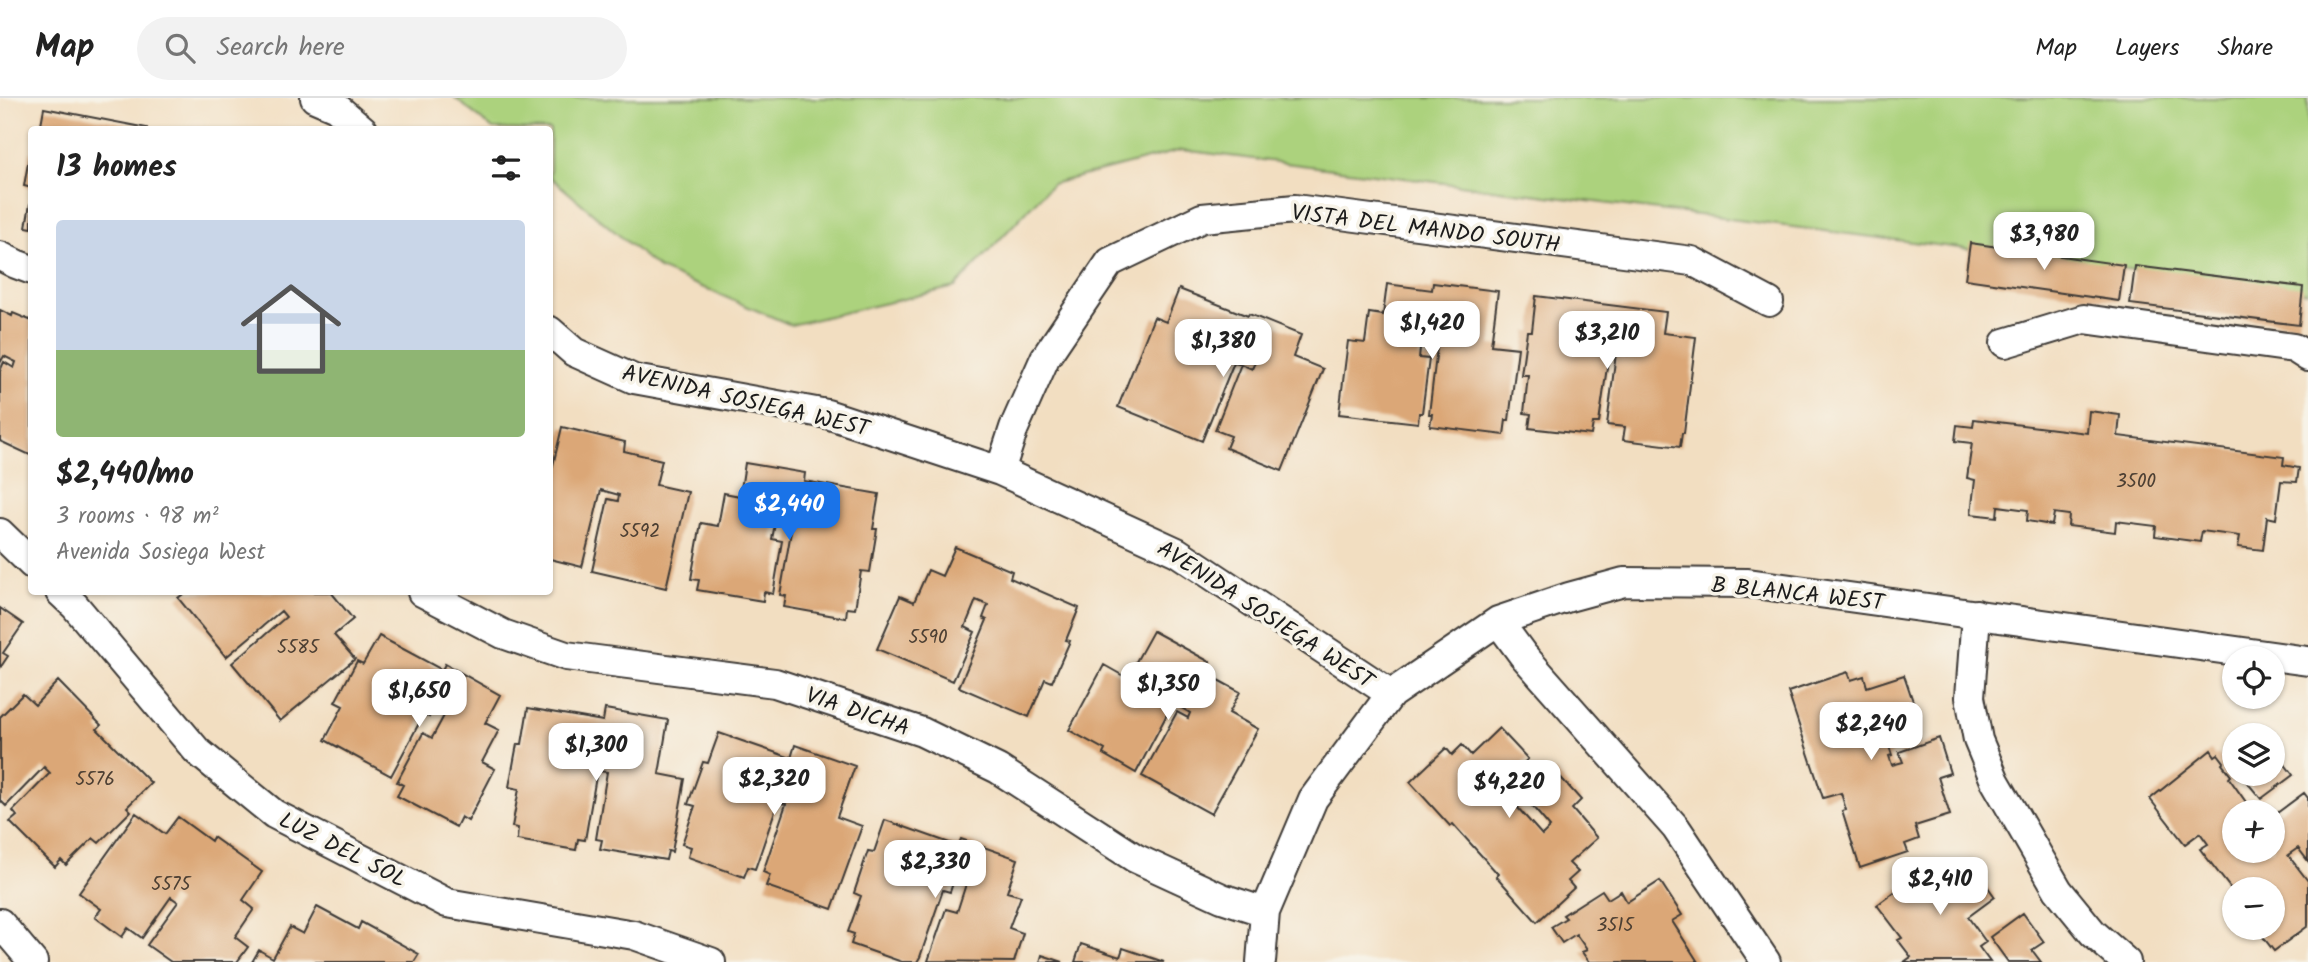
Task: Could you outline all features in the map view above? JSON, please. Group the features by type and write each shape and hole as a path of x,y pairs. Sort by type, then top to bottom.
{"street":[{"path":"315,98 336,107 358,126"},
{"name":"VISTA DEL MANDO SOUTH","path":"1000,471 1014,428 1045,358 1110,262 1202,218 1295,209 1692,261 1769,302"},
{"path":"0,256 28,268"},
{"path":"2005,343 2084,319 2294,348 2308,356"},
{"name":"AVENIDA SOSIEGA WEST","path":"553,334 574,352 634,379 827,414 1000,471 1177,552 1391,694"},
{"path":"0,533 28,560"},
{"name":"B BLANCA WEST","path":"1261,962 1265,912 1313,799 1391,694 1498,621 1569,597 1624,582 1748,583 2308,661"},
{"name":"LUZ DEL SOL","path":"63,595 197,751 274,814 447,902 634,935 711,962"},
{"name":"VIA DICHA","path":"428,595 503,634 566,656 775,683 922,732 998,769 1135,858 1222,898 1265,912"},
{"path":"1976,614 1970,697 1978,740 1994,781 2057,890 2093,933 2126,962"},
{"path":"1498,621 1523,655 1676,828 1766,962"},
{"path":"0,923 33,962"}],"green space":[{"path":"455,98 2308,98 2308,292 1182,150 1052,184 955,287 791,325 659,269 553,180 553,126 489,126"}],"building":[{"path":"44,108 137,126 41,126"},
{"path":"28,163 28,187 24,186"},
{"path":"1970,243 2124,265 2119,301 1965,279"},
{"path":"2135,266 2303,287 2299,325 2130,304"},
{"path":"1433,283 1498,291 1491,345 1518,348 1509,420 1506,420 1504,435 1430,426 1432,414 1429,414 1439,331 1422,329 1419,358 1429,359 1422,413 1419,413 1418,423 1339,414 1348,341 1365,343 1369,313 1383,315 1387,284 1432,290"},
{"path":"1179,289 1301,335 1293,357 1323,369 1282,471 1226,448 1231,436 1215,430 1241,364 1252,369 1255,362 1242,357 1239,363 1234,362 1202,441 1118,407 1154,317 1166,322"},
{"path":"1536,296 1666,312 1663,333 1696,337 1680,447 1623,440 1625,427 1607,425 1616,353 1627,355 1628,348 1615,346 1614,353 1609,353 1599,423 1593,423 1591,435 1529,428 1531,414 1524,413 1528,375 1521,375 1527,331 1532,331"},
{"path":"0,310 28,319 28,454 0,441 0,371 4,362 14,368 16,362 4,356 0,363"},
{"path":"2089,411 2120,415 2118,436 2284,457 2283,465 2299,468 2297,482 2281,481 2276,519 2267,517 2263,550 2238,547 2240,536 2202,531 2200,542 2155,536 2156,526 2116,521 2115,532 2068,526 2069,515 2054,513 2052,525 2027,521 2028,510 1998,506 1997,517 1971,514 1975,480 1967,478 1972,443 1955,441 1957,425 1973,427 1974,419 2087,433"},
{"path":"562,427 625,442 624,451 662,460 656,485 688,492 666,588 592,571 608,499 618,501 619,495 601,490 582,567 553,560 553,465"},
{"path":"745,463 805,473 804,481 879,494 870,572 861,571 855,609 847,608 846,618 784,607 786,596 780,595 792,526 787,525 790,511 778,509 772,539 782,541 773,594 764,592 763,601 697,590 699,580 691,579 701,523 718,526 724,493 740,496"},
{"path":"955,547 1012,571 1010,578 1079,608 1066,640 1070,641 1052,682 1045,679 1029,717 959,687 987,620 983,618 988,605 976,600 965,627 975,632 953,681 877,649 900,596 914,602 928,570 942,576"},
{"path":"182,595 333,595 353,619 334,635 355,659 280,721 232,663 286,617 281,611 226,657 178,598"},
{"path":"0,608 23,624 3,653 8,656 0,668"},
{"path":"1153,631 1210,662 1205,673 1240,692 1229,713 1258,729 1211,814 1142,776 1177,712 1188,718 1190,713 1173,703 1136,773 1103,754 1105,750 1069,730 1104,665 1127,678"},
{"path":"379,636 442,670 445,664 500,695 485,723 499,730 482,762 495,769 468,821 461,817 456,827 397,796 403,785 397,782 423,733 432,738 446,712 435,705 429,717 424,714 391,776 325,740 343,706 335,702 357,661 363,664"},
{"path":"1848,672 1851,680 1864,676 1867,687 1904,675 1917,713 1885,723 1891,739 1887,740 1892,765 1903,762 1899,752 1939,738 1950,773 1938,777 1950,815 1915,826 1919,839 1905,844 1908,852 1860,868 1842,811 1846,810 1841,793 1823,798 1788,692"},
{"path":"58,681 101,725 97,729 151,783 127,807 131,811 99,843 93,838 66,865 61,860 55,867 10,822 17,816 13,811 50,773 44,767 6,806 0,800 0,717 23,694 35,705"},
{"path":"528,708 603,721 605,709 668,720 659,774 685,779 672,852 668,851 666,860 600,849 602,840 596,839 607,772 597,771 585,840 578,839 576,850 517,840 518,828 512,827 519,789 509,787 517,744 522,744"},
{"path":"1499,728 1528,759 1503,782 1512,792 1509,794 1518,808 1542,835 1550,827 1526,799 1555,771 1581,800 1572,809 1597,838 1569,863 1578,872 1568,881 1574,888 1537,922 1453,824 1450,826 1410,782 1446,748 1452,755 1462,745 1471,755"},
{"path":"719,733 791,758 795,745 855,766 837,817 862,826 832,909 766,886 770,875 763,872 786,804 778,802 755,869 748,867 744,877 688,857 691,847 682,844 695,806 688,804 703,762 708,763"},
{"path":"2211,750 2222,759 2222,786 2235,786 2245,800 2222,800 2222,863 2285,863 2285,807 2304,793 2308,798 2308,861 2298,848 2288,855 2308,881 2308,926 2274,951 2265,940 2285,940 2285,877 2222,877 2200,849 2208,844 2200,833 2185,844 2150,799"},
{"path":"2285,765 2293,775 2285,781"},
{"path":"2250,786 2278,786 2261,799"},
{"path":"136,813 165,834 178,817 211,841 213,837 262,872 243,900 254,909 235,937 248,947 237,962 171,962 147,945 178,902 171,897 142,938 128,928 122,937 95,917 101,909 79,893"},
{"path":"885,820 958,846 961,839 1018,859 1007,892 1021,896 1009,928 1023,933 1014,962 928,961 946,909 957,912 966,884 954,880 950,892 943,890 917,962 902,962 851,944 854,934 848,932 861,896 854,893 868,851 874,852"},
{"path":"1970,862 1995,897 1968,917 1986,942 1979,947 1990,962 1904,962 1911,957 1898,940 1902,938 1877,905 1916,876 1922,884 1932,876 1938,886"},
{"path":"1660,881 1682,915 1672,921 1698,962 1589,962 1582,952 1587,950 1576,934 1562,943 1551,927 1566,918 1563,915 1602,890 1608,899 1621,891 1627,902"},
{"path":"317,907 358,929 361,922 419,954 414,962 252,962 259,950 273,958 290,927 303,934"},
{"path":"2023,913 2044,942 2032,950 2041,962 2008,962 1990,937"},
{"path":"1081,944 1120,957 1123,948 1164,962 1075,962"},
{"path":"1042,955 1063,962 1040,962"}]}
